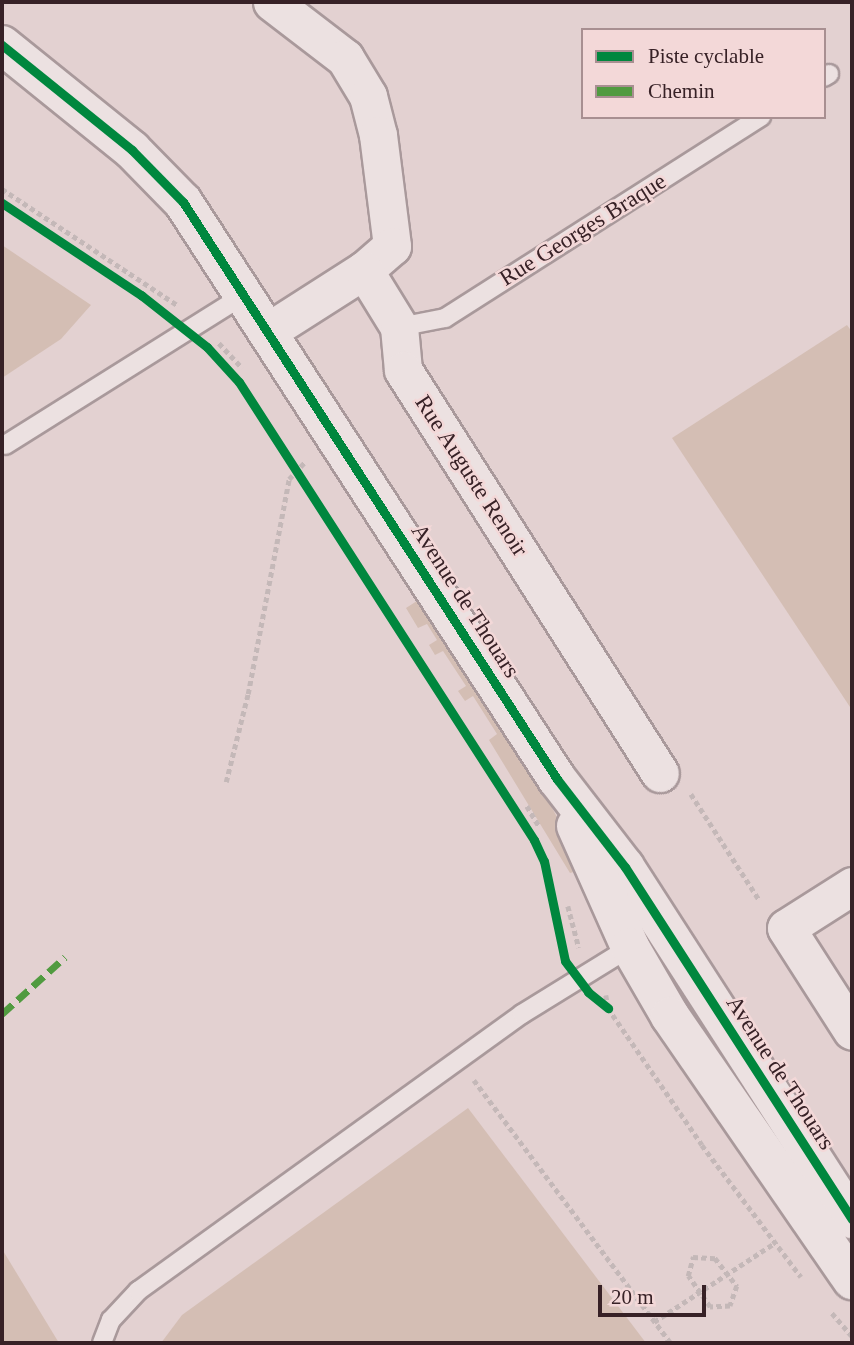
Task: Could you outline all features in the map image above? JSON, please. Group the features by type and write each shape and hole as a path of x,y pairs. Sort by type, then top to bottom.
{"street":[{"path":"267,332 365,270 392,246 379,135 368,96 345,58 272,2"},
{"name":"Avenue de Thouars","path":"2,45 132,150 183,202 557,779 625,867 663,927 836,1229 845,1286"},
{"name":"Rue Auguste Renoir","path":"365,270 399,327 403,370 660,773"},
{"name":"Avenue de Thouars","path":"557,779 630,947 670,1016 836,1229"},
{"path":"852,886 786,928 852,1031"}],"lane":[{"name":"Rue Georges Braque","path":"399,327 445,318 758,119"},
{"path":"5,445 244,295"},
{"path":"102,1343 111,1320 138,1291 584,972 663,927"}],"path":[{"path":"2,189 194,327 252,378"},
{"path":"2,203 194,327 239,382"},
{"path":"300,452 313,473"},
{"path":"289,457 303,480"},
{"path":"226,782 248,694 289,479 296,468 306,461"},
{"path":"660,773 678,774 777,926 786,928"},
{"path":"522,798 546,836"},
{"path":"519,817 534,840"},
{"path":"566,899 584,972 774,1244 806,1284"},
{"path":"584,972 604,988 608,1007"},
{"path":"458,1060 671,1343"},
{"path":"788,1263 836,1229"},
{"path":"654,1322 774,1244"},
{"path":"693,1257 716,1258 737,1286 730,1306 710,1307 699,1291 688,1276 693,1257"},
{"path":"845,1286 852,1336"}],"shaded area":[{"path":"2,245 91,305 61,339 2,378"},
{"path":"847,325 852,332 852,710 672,438"},
{"path":"420,599 537,780 585,869 570,873 489,740 497,734 473,696 465,701 458,691 466,686 443,651 435,655 429,645 437,640 427,624 418,628 406,608"},
{"path":"468,1108 646,1343 161,1343 182,1315"},
{"path":"2,1249 59,1343 2,1343"}],"marked path":[{"path":"2,1014 65,957"}],"cycle path":[{"path":"2,45 132,150 183,202 557,779 625,867 852,1219"},
{"path":"2,203 141,295 207,347 239,382 534,840 544,861 565,961 588,992 608,1008"}]}
